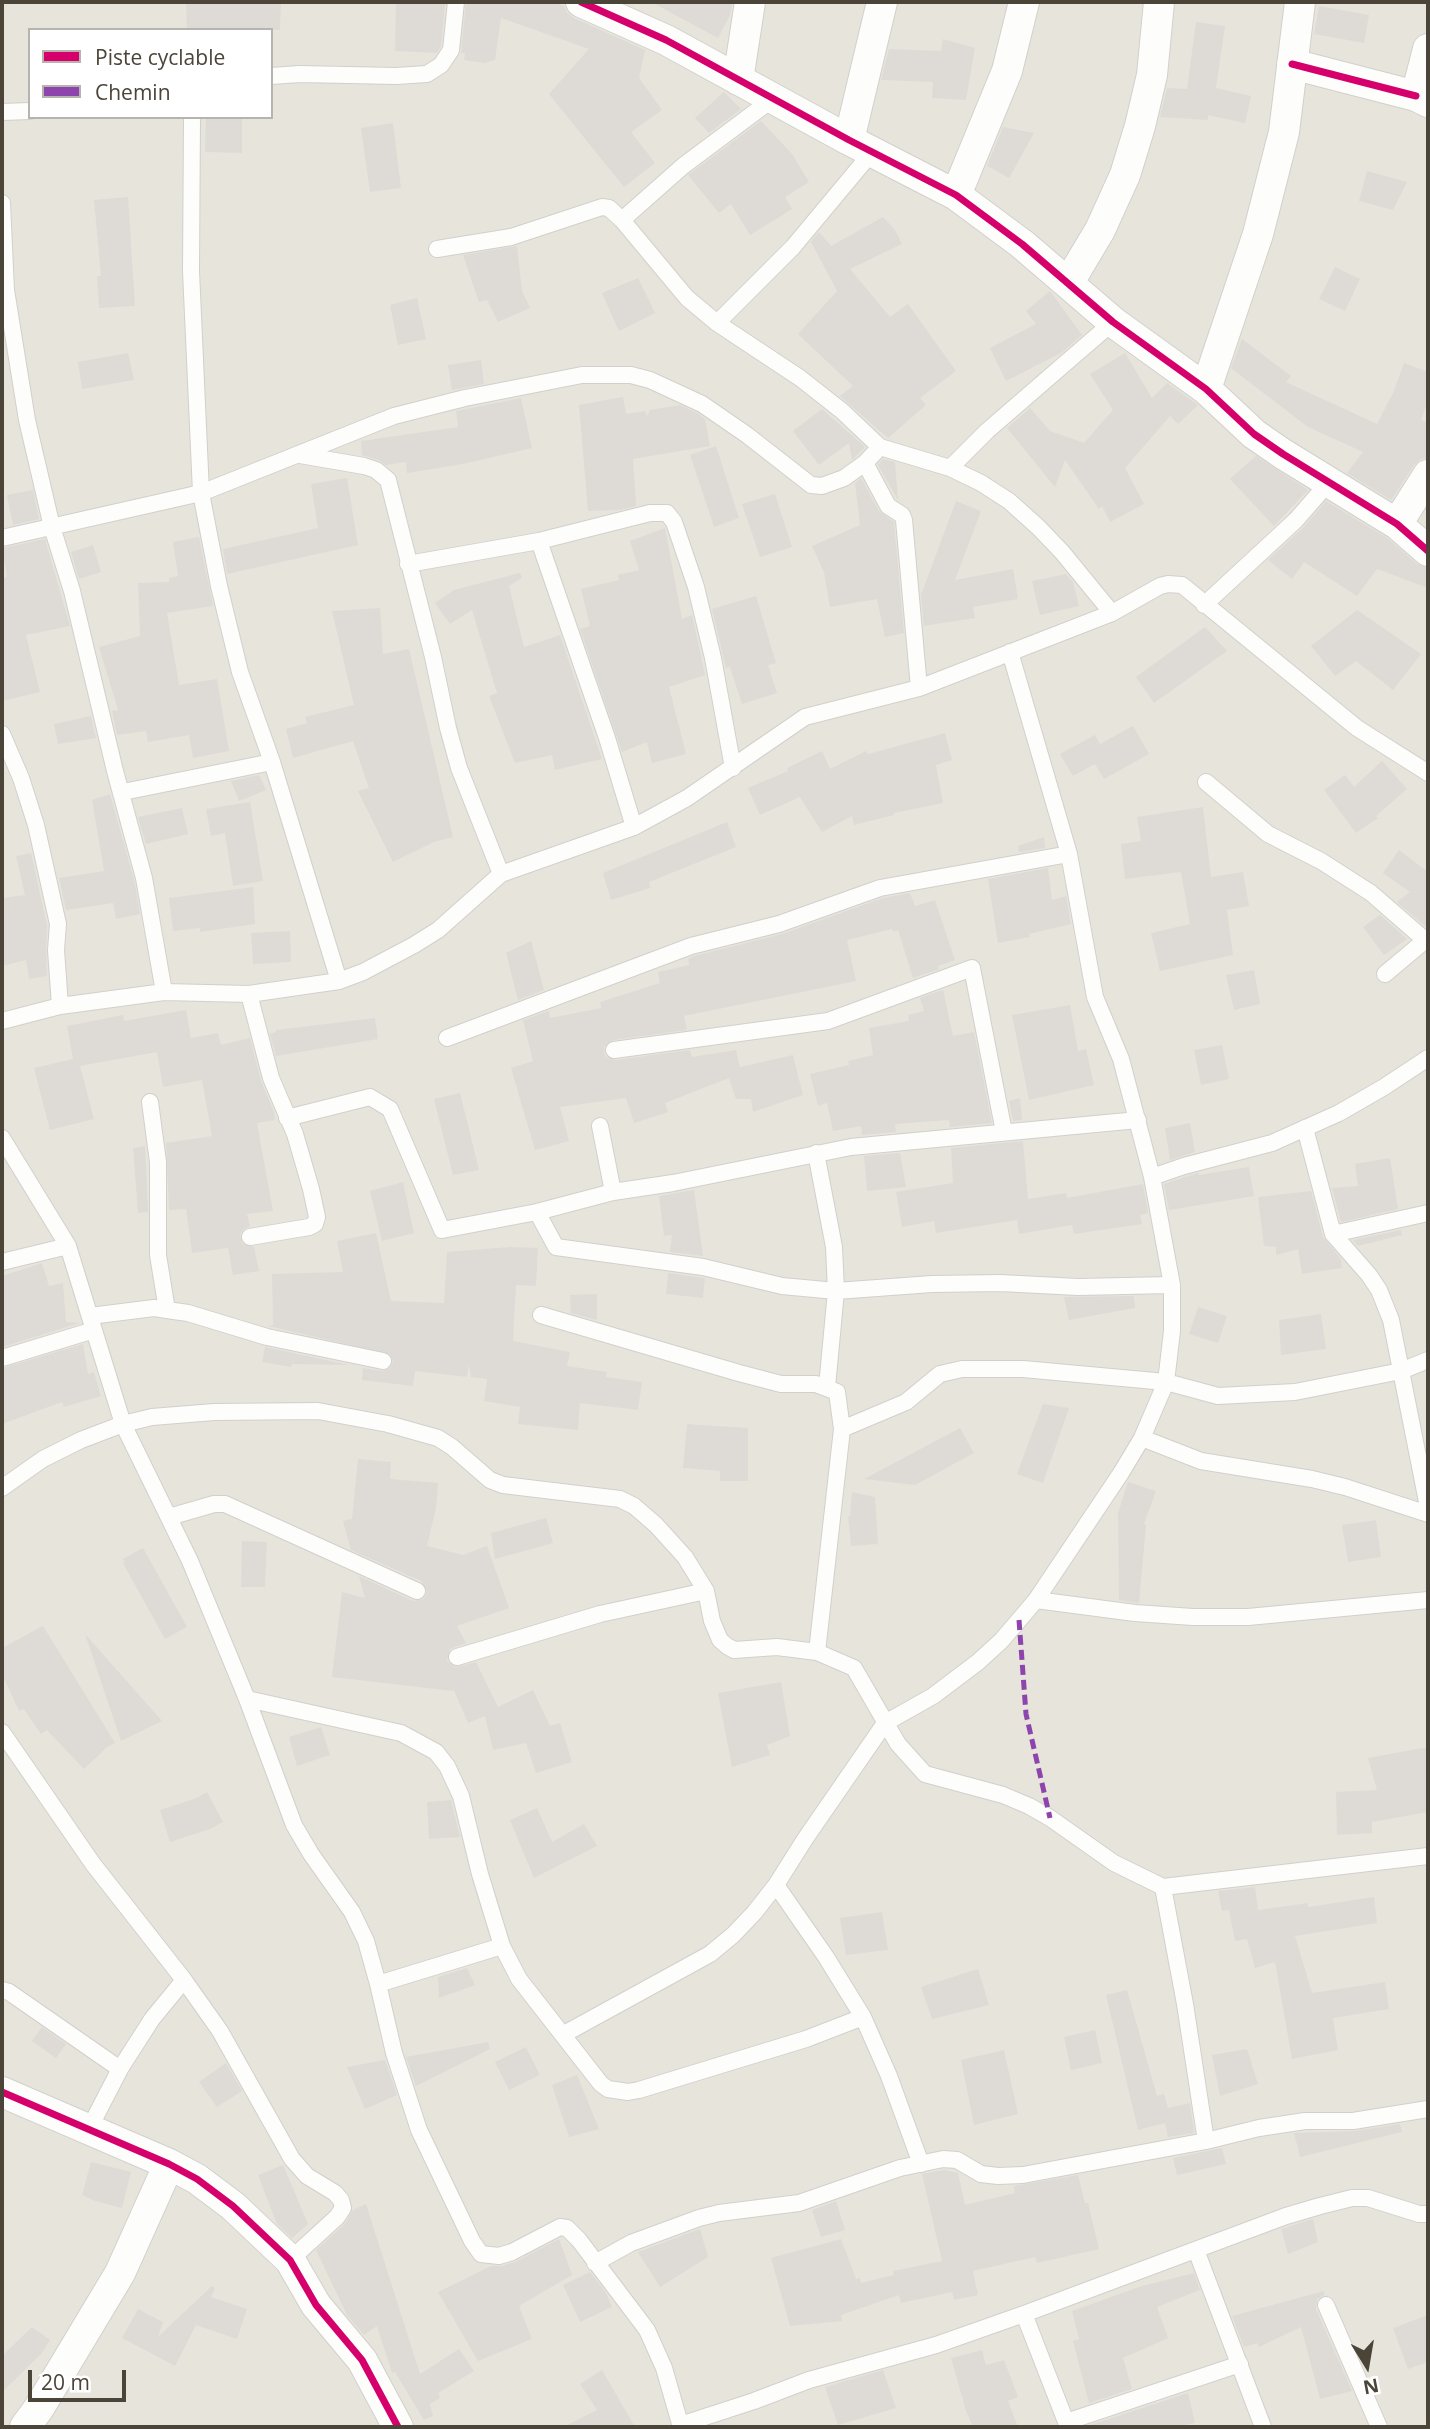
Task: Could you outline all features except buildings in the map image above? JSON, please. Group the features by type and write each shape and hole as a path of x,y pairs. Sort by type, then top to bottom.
{"street":[{"path":"580,2 666,40 956,195 1069,282 1113,322 1206,389 1254,434 1397,524 1428,551"},
{"path":"738,80 750,2"},
{"path":"861,146 882,2"},
{"path":"956,195 1007,71 1024,2"},
{"path":"1069,282 1100,230 1125,175 1152,75 1159,2"},
{"path":"1206,389 1258,234 1284,132 1300,2"},
{"path":"1292,64 1422,99 1428,49"},
{"path":"1397,524 1428,475"},
{"path":"2,2092 169,2164 197,2179 233,2206 290,2260 316,2305 362,2360 392,2424"},
{"path":"25,2427 120,2273 169,2164"}],"lane":[{"path":"273,76 427,74 441,65 451,50 456,2"},
{"path":"622,220 682,166 774,98"},
{"path":"2,112 28,111"},
{"path":"192,119 191,271 201,493 219,586 240,672 272,762 339,981"},
{"path":"717,323 793,247 861,146"},
{"path":"2,203 6,290 27,420 52,527 72,591 144,878 164,992"},
{"path":"437,249 512,237 608,207 687,298 717,323 800,378 842,411 880,447 950,468 1009,501 1062,552 1112,613"},
{"path":"950,468 987,431 1113,322"},
{"path":"2,538 201,493 394,416 465,398 582,375 631,375 650,380 702,404 811,485 822,486 844,478 866,463 880,447"},
{"path":"296,454 364,466 388,480 398,510 408,564 459,768 501,874"},
{"path":"866,463 888,506 902,515 904,520 919,688"},
{"path":"1204,605 1297,520 1329,482"},
{"path":"408,564 539,541 650,513 662,512 669,515 674,522 696,587 713,658 733,768"},
{"path":"539,541 611,749 634,827"},
{"path":"2,1021 60,1006 164,992 250,993 339,981 363,972 438,930 501,874 634,827 687,798 805,717 919,688 1112,613 1160,586 1174,583 1182,585 1357,728 1428,773"},
{"path":"564,2034 710,1954 733,1935 776,1885 804,1839 885,1723 933,1696 978,1661 1000,1641 1036,1600 1142,1438 1166,1382 1172,1285 1152,1177 1121,1059 1095,997 1069,854 1010,652"},
{"path":"2,734 7,763 36,824 58,924 56,950 60,1006"},
{"path":"123,792 272,762"},
{"path":"1206,782 1268,834 1321,861 1371,893 1427,939 1385,974"},
{"path":"447,1038 691,946 779,924 880,888 1069,854"},
{"path":"614,1050 828,1021 972,968 1004,1132"},
{"path":"250,993 271,1078 295,1134 311,1189 316,1221 309,1227 250,1237"},
{"path":"1152,1177 1184,1166 1262,1147 1339,1113 1428,1058"},
{"path":"287,1118 370,1097 390,1109 442,1230 537,1213 613,1192 673,1183 851,1147 1138,1120"},
{"path":"150,1102 158,1163 158,1255 167,1310"},
{"path":"600,1126 613,1192"},
{"path":"1305,1128 1333,1234 1378,1290 1391,1320 1428,1507"},
{"path":"2,1138 68,1246 123,1424 190,1561 247,1699 294,1825 352,1912 366,1941 394,2053 419,2130 472,2241 481,2254 491,2257 512,2252 563,2227 579,2240 652,2340 664,2368 681,2426 809,2380 936,2345 1286,2216 1352,2198 1368,2199 1419,2214 1428,2214"},
{"path":"816,1153 834,1247 836,1291 827,1387"},
{"path":"537,1213 556,1247 702,1267 782,1286 836,1291 932,1283 1078,1287 1172,1285"},
{"path":"1333,1234 1428,1213"},
{"path":"2,1262 68,1246"},
{"path":"2,1358 92,1323 154,1308 188,1313 310,1347 383,1361"},
{"path":"541,1315 781,1384 816,1384 837,1392 842,1429 817,1652"},
{"path":"842,1429 906,1402 947,1371 1023,1369 1166,1382 1218,1396 1295,1392 1401,1371 1428,1360"},
{"path":"2,1488 43,1459 81,1440 123,1424 152,1417 214,1412 318,1411 388,1424 438,1438 491,1480 503,1485 620,1499 634,1506 656,1525 685,1557 706,1591 712,1621 720,1640 734,1650 777,1647 817,1652 854,1668 898,1744 925,1774 1003,1795 1029,1806 1114,1863 1163,1886 1428,1856"},
{"path":"1142,1438 1210,1463 1312,1479 1428,1514"},
{"path":"169,1517 214,1504 225,1504 417,1591"},
{"path":"457,1657 577,1620 706,1591"},
{"path":"1036,1600 1110,1611 1193,1618 1248,1617 1428,1600"},
{"path":"247,1699 401,1733 436,1752 447,1766 461,1796 502,1946 519,1979 608,2090 628,2092 806,2039 863,2017"},
{"path":"2,1732 93,1864 184,1980 220,2031 292,2159 307,2176 335,2193 341,2200 341,2212 290,2260"},
{"path":"776,1885 826,1957 863,2017 889,2076 921,2164"},
{"path":"1163,1886 1206,2141"},
{"path":"378,1984 502,1946"},
{"path":"89,2130 120,2070 152,2019 184,1980"},
{"path":"2,1990 9,1992 120,2070"},
{"path":"595,2263 631,2243 699,2218 799,2203 900,2168 943,2159 953,2159 981,2174 1016,2176 1206,2141 1259,2128 1305,2121 1353,2121 1428,2109"},
{"path":"1196,2250 1263,2427"},
{"path":"1326,2305 1379,2427"},
{"path":"1024,2314 1067,2424 1240,2364"}],"shaded area":[{"path":"2,2 1428,2 1428,2427 2,2427"}],"marked path":[{"path":"1019,1620 1026,1714 1050,1818"}],"cycle path":[{"path":"581,2 666,40 956,195 1022,244 1113,322 1206,389 1254,434 1397,524 1428,551"},
{"path":"1292,64 1416,96"},
{"path":"2,2092 169,2164 197,2179 233,2206 290,2260 316,2305 362,2360 398,2427"}]}
